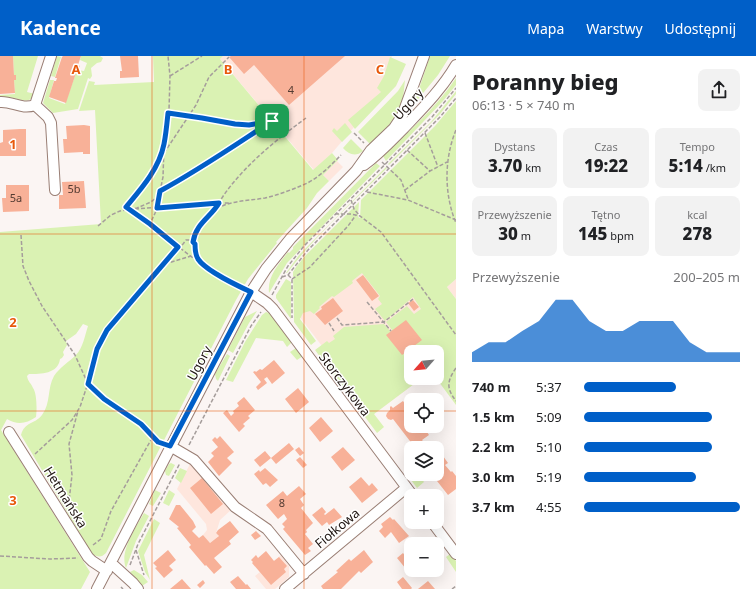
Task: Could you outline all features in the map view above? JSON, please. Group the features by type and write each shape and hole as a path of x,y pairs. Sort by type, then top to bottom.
{"street":[{"path":"0,102 5,101 28,107 35,104 51,56"},
{"name":"Ugory","path":"97,589 251,292 286,243 356,171 371,150 394,128 402,116 424,56"},
{"name":"Ugory","path":"356,171 377,156 421,111 456,65"},
{"path":"35,104 46,114 51,123 55,190"},
{"name":"Storczykowa","path":"251,292 267,303 272,309 406,488"},
{"name":"Hetmańska","path":"8,432 88,557 92,561 109,567 138,589"},
{"path":"170,446 194,460 235,508 267,529 304,574"},
{"name":"Fiołkowa","path":"285,589 406,488"},
{"path":"437,529 456,554"}],"path":[{"path":"150,224 157,208 163,177 163,155 168,113 170,76 168,56"},
{"path":"170,76 202,56"},
{"path":"163,155 189,116 209,77 229,57"},
{"path":"271,297 285,271 296,256 432,117 456,88"},
{"path":"282,277 288,275 308,250 440,117 456,98"},
{"path":"129,210 151,202 157,197 160,191 185,178 212,161 285,112"},
{"path":"168,113 235,124 249,125 272,121"},
{"path":"215,211 223,195 249,166 268,148 306,118"},
{"path":"456,130 447,162 449,200 456,223"},
{"path":"425,132 438,167"},
{"path":"164,145 157,163 144,185 126,207 205,267 237,286 251,292"},
{"path":"407,150 430,171"},
{"path":"98,226 111,215 120,211 248,201 268,197 304,184 319,176 341,155"},
{"path":"405,190 430,171 447,162"},
{"path":"385,165 390,168 400,180 408,200"},
{"path":"366,192 408,200 455,219"},
{"path":"351,199 360,216 381,232 456,335"},
{"path":"205,267 198,259 193,242 196,233 207,216 223,205 232,202"},
{"path":"336,214 360,216"},
{"path":"292,280 310,267 348,226 356,215"},
{"path":"21,235 24,266 29,281 42,306 75,355 88,384 104,399 141,424 158,442 170,446"},
{"path":"75,517 69,501 72,475 68,444 88,384 97,349 107,330 179,247 186,240 192,240 193,242"},
{"path":"163,265 191,256"},
{"path":"288,275 292,280 292,324"},
{"path":"337,318 342,325 384,322 413,299"},
{"path":"367,302 391,330"},
{"path":"129,567 135,550 184,454 251,326 261,311"},
{"path":"329,323 334,331"},
{"path":"456,368 450,377 448,386 451,395 456,401"},
{"path":"27,460 72,420 80,406"},
{"path":"0,556 50,559 88,557 86,550 101,539 111,511 152,437"},
{"path":"135,550 144,575"},
{"path":"452,589 456,586"}],"shaded area":[{"path":"223,56 392,56 385,91 332,153 314,170 220,59"},
{"path":"337,161 343,167 329,181 323,175"},
{"path":"360,219 456,344 444,349 444,345 404,345 404,385 413,385 374,414 299,316"},
{"path":"456,279 456,299 447,287"},
{"path":"191,462 231,510 220,520 216,533 219,536 210,543 203,535 207,530 206,524 177,489"},
{"path":"281,555 289,566 289,577 275,589 266,589 255,576"}],"green space":[{"path":"13,56 38,56 27,92 35,94 28,100 0,97 0,95 15,94 14,80 16,80 16,75 14,75"},
{"path":"57,56 61,57 55,77 51,76"},
{"path":"81,56 100,56 103,58 101,62 97,63 91,68 92,76 90,79 88,78 78,109 53,113 43,103 50,80 54,80 49,98 65,104 77,70 84,71 87,63 80,60"},
{"path":"153,56 223,56 220,59 313,170 332,153 338,160 323,175 329,181 276,242 277,243 248,279 106,553 103,556 92,554 21,435 27,425 42,415 47,406 50,385 54,376 78,352 82,345 88,326 83,324 76,334 66,341 67,345 63,352 64,355 60,359 56,368 48,372 29,374 27,376 35,394 37,406 36,417 22,423 7,419 1,430 90,572 81,589 0,589 0,232 101,224 95,110 79,111 89,81 95,82 94,85 154,82"},
{"path":"430,56 450,56 438,75 414,104"},
{"path":"390,57 406,64 396,86 355,129 348,120 381,92 377,88 384,76"},
{"path":"456,78 456,85 443,101 386,161 383,156 431,110"},
{"path":"405,80 403,99 397,114 385,130 370,144 358,132 398,91"},
{"path":"456,91 456,94 440,114 389,165 388,164 431,122"},
{"path":"456,101 456,279 447,287 456,299 456,405 441,385 444,385 444,345 404,345 404,385 413,385 374,414 384,427 377,433 315,350 327,341 329,343 335,339 333,336 344,327 384,324 391,332 392,330 386,322 407,306 414,314 421,309 413,297 385,321 375,309 382,304 378,299 380,296 362,273 352,281 353,283 334,297 332,296 319,307 320,308 314,314 310,311 303,313 300,319 316,341 311,345 294,322 293,272 305,256 359,202 358,217 360,218 361,200 435,126"},
{"path":"345,123 352,132 342,142 332,131 334,128 337,131"},
{"path":"351,139 363,151 355,155 350,154 343,148"},
{"path":"376,163 380,166 287,263 269,293 272,276 288,252 289,253 293,249 293,247"},
{"path":"386,167 387,168 322,232 286,273 299,255"},
{"path":"286,279 291,282 291,319 276,298 276,295"},
{"path":"257,311 233,353 228,350 245,317"},
{"path":"266,312 271,314 292,342 287,347 283,341 256,338 233,382 226,380 245,342 262,315"},
{"path":"296,348 303,356 297,360 290,352"},
{"path":"227,354 230,356 218,381 215,374"},
{"path":"171,463 175,465 169,476 166,475 165,471"},
{"path":"180,468 187,471 181,483 175,478"},
{"path":"412,481 423,481 424,482 417,488"},
{"path":"155,490 161,493 153,506 149,504"},
{"path":"169,490 175,494 169,506 163,503"},
{"path":"144,513 149,516 136,541 126,568 124,562 129,540"},
{"path":"154,519 160,523 144,555 150,580 145,572 138,551"},
{"path":"450,554 456,561 456,572 446,557"},
{"path":"134,570 142,575 148,582 142,586 130,572"}],"building":[{"path":"0,56 13,56 14,75 16,75 16,80 14,80 15,93 0,94"},
{"path":"63,56 81,56 78,65 80,66 79,70 77,70 66,103 49,97 54,81 56,81 57,78 55,78"},
{"path":"120,56 138,56 139,77 120,78 120,71 122,71"},
{"path":"345,56 289,105 254,65 244,74 229,57"},
{"path":"66,126 90,126 90,154 83,154 83,152 64,153 63,139 67,139"},
{"path":"26,129 26,156 0,156 0,143 3,142 3,130"},
{"path":"84,181 86,208 59,209 59,195 63,195 62,182"},
{"path":"6,185 29,185 29,211 3,212 2,198 6,198"},
{"path":"363,275 379,296 372,301 356,280"},
{"path":"333,298 343,311 325,325 315,314 322,309 321,307"},
{"path":"413,300 419,307 414,311 408,303"},
{"path":"406,320 422,340 415,345 404,345 404,354 402,355 386,335"},
{"path":"274,360 285,373 272,384 267,377 264,379 267,383 258,390 256,387 261,382 253,372 260,369 262,370"},
{"path":"298,388 309,402 296,413 285,399"},
{"path":"244,397 255,410 248,416 250,418 243,424 245,426 239,432 223,413 227,410 231,416 234,413 233,411 239,406 237,403"},
{"path":"403,401 404,402 404,433 428,433 429,435 422,440 423,441 410,441 393,419 388,419 386,416 390,410 390,407 391,406 393,408"},
{"path":"321,417 333,431 320,442 309,428"},
{"path":"220,436 234,452 227,458 232,463 219,476 208,462 214,456 211,453 218,447 212,440 215,437 217,439"},
{"path":"289,443 294,449 276,464 271,458"},
{"path":"299,447 304,453 300,456 295,450"},
{"path":"343,447 355,460 342,471 331,457"},
{"path":"265,451 271,458 260,467 254,460"},
{"path":"300,457 307,465 303,468 296,460"},
{"path":"444,457 448,463 445,465 456,476 456,489 448,495 437,481 444,481"},
{"path":"265,468 278,480 270,487 266,483 263,485 254,474"},
{"path":"361,477 369,486 372,483 378,490 362,503 349,487"},
{"path":"202,478 223,504 211,514 190,488"},
{"path":"299,486 306,494 300,499 304,505 301,508 313,523 306,530 307,532 305,534 313,544 308,548 311,551 305,555 283,529 285,527 282,524 287,519 284,514 278,519 266,505 283,491 287,496"},
{"path":"176,505 180,505 193,521 196,527 192,531 199,538 203,535 210,543 219,536 216,533 218,530 230,521 239,532 229,541 231,544 214,558 222,567 214,574 189,547 191,545 177,528 179,527 169,519"},
{"path":"322,507 326,512 324,514 325,515 334,508 342,517 329,525 327,522 322,526 312,515"},
{"path":"390,517 393,520 394,519 409,536 404,537 404,540 399,543 391,532 385,538 379,531 383,527 381,524"},
{"path":"256,531 261,536 255,540 251,535"},
{"path":"168,550 176,560 169,566 173,570 164,578 155,568 157,567 153,563"},
{"path":"364,550 373,562 361,573 359,571 341,589 323,589 321,586 338,572 336,571 349,559 351,561"},
{"path":"266,551 274,561 279,557 287,566 284,569 286,572 271,585 251,560 256,555 258,558"},
{"path":"403,553 404,554 404,567 397,558"},
{"path":"238,576 251,589 236,589 230,582"},
{"path":"403,577 412,588 411,589 402,589 397,582"},
{"path":"182,579 191,589 170,589"},
{"path":"203,580 205,583 200,588 197,585"},
{"path":"428,581 435,589 418,589"}],"route":[{"path":"168,113 235,124 249,125 272,121 185,178 160,191 157,208 219,203 215,211 207,216 200,225 196,233 193,242 195,244 195,252 198,259 205,267 237,286 251,292 170,446 158,442 141,424 121,412 88,384 97,349 107,330 178,247 126,207 144,185 157,163 164,145 168,113"}]}
